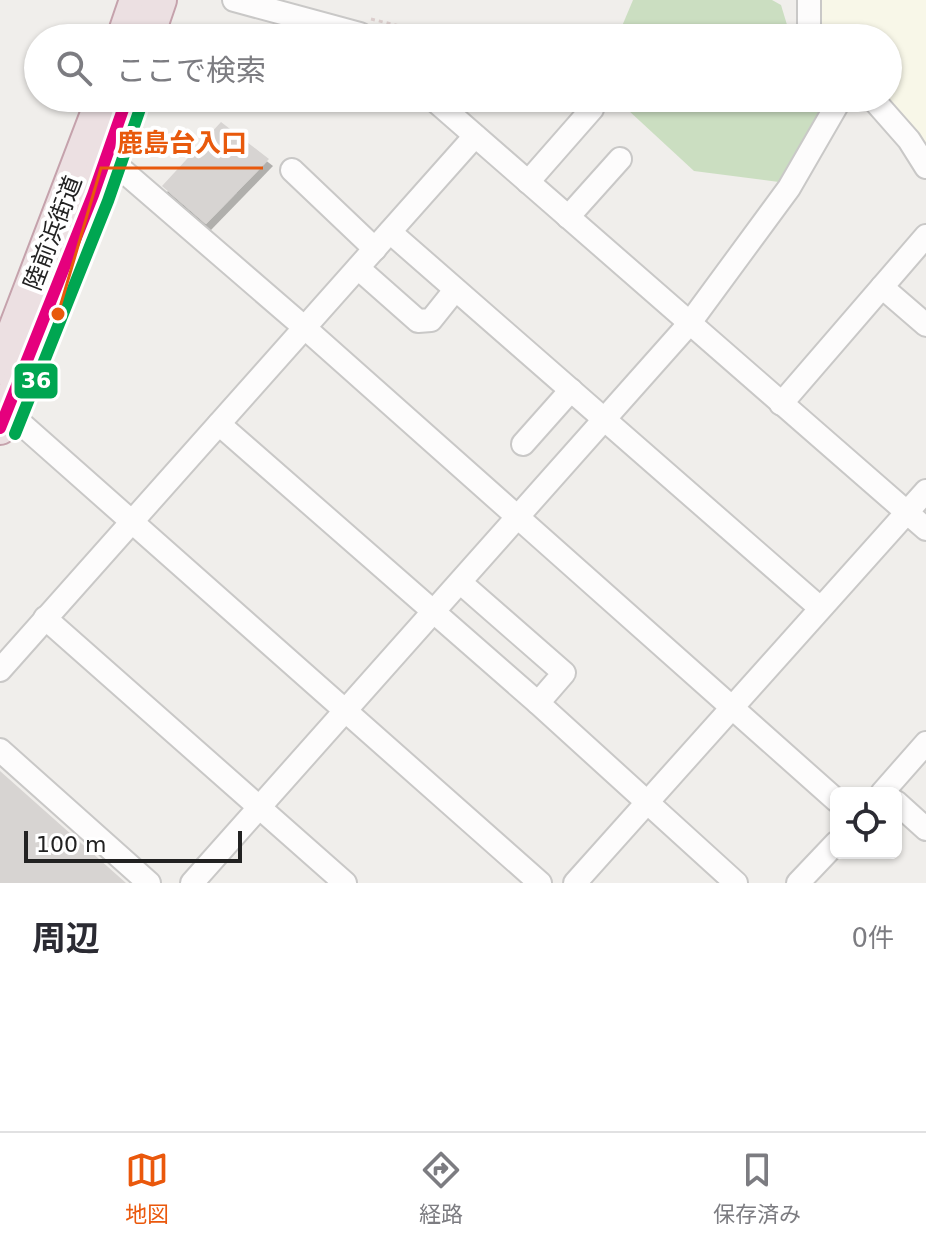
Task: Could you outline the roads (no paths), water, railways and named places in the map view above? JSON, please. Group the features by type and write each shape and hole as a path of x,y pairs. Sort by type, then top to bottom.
{"highway":[{"path":"128,24 136,0"},
{"path":"152,24 160,0"},
{"name":"陸前浜街道","path":"2,415 96,153 101,112"},
{"name":"陸前浜街道","path":"0,368 96,153 119,112"}],"street":[{"path":"234,0 323,24"},
{"path":"809,0 809,24"},
{"path":"448,112 926,529"},
{"path":"528,182 589,112"},
{"path":"192,883 689,324 789,188 833,112"},
{"path":"884,112 909,140 926,167"},
{"path":"0,670 475,136"},
{"path":"96,153 305,328 830,795"},
{"path":"568,217 620,159"},
{"path":"292,170 382,241 455,290 819,607"},
{"path":"781,404 926,236"},
{"path":"358,268 418,321 431,320 455,290"},
{"path":"882,287 926,325"},
{"path":"523,444 571,390"},
{"path":"2,415 133,521 540,883"},
{"path":"219,424 538,703 736,883"},
{"path":"575,883 926,491"},
{"path":"461,583 564,673 538,703"},
{"path":"45,618 345,883"},
{"path":"893,787 926,743"},
{"path":"0,750 149,883"},
{"path":"902,808 926,829"},
{"path":"798,883 830,849"}],"place":[{"name":"鹿島台入口","path":"58,314"}]}
